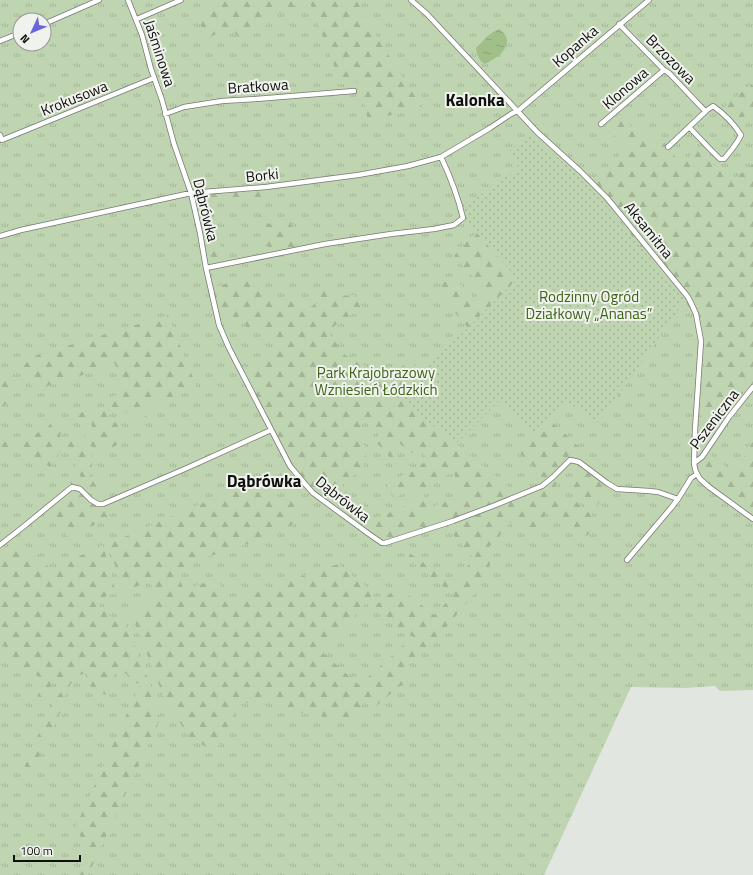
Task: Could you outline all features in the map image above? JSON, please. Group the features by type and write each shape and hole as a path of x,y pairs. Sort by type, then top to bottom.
{"street":[{"path":"52,21 99,0"},
{"name":"Jaśminowa","path":"128,0 137,19 165,114"},
{"path":"137,19 181,0"},
{"name":"Aksamitna","path":"410,0 423,10 517,111 607,198 685,294 696,314 701,341 694,463 697,474 709,487 753,519"},
{"name":"Kopanka","path":"517,111 649,0"},
{"name":"Brzozowa","path":"619,24 705,111"},
{"path":"0,41 12,36"},
{"name":"Klonowa","path":"601,124 664,70"},
{"name":"Krokusowa","path":"1,138 154,78"},
{"name":"Bratkowa","path":"165,114 184,108 222,101 354,91"},
{"path":"668,147 705,111 712,106 738,130 741,135 729,154 724,159 720,159 689,127"},
{"name":"Borki","path":"0,236 21,230 191,194 266,187 358,175 408,166 441,157 517,111"},
{"name":"Dąbrówka","path":"165,114 191,194 219,325 229,348 290,466 313,493 382,543 388,543 454,521 542,486 568,461 572,460 579,462 617,489 649,491 678,499"},
{"path":"206,268 324,244 454,225 463,218 448,172 441,157"},
{"name":"Pszeniczna","path":"694,463 702,457 729,417 753,387"},
{"path":"0,545 72,487 80,489 91,500 98,504 103,504 271,430"},
{"path":"628,560 678,499 691,478 697,474"}],"green space":[{"name":"Park Krajobrazowy Wzniesień Łódzkich","path":"0,0 753,0 753,690 720,691 715,686 685,688 631,687 544,875 0,875"},
{"path":"227,0 309,0 264,19 267,26 239,38 231,28 207,38 195,14"},
{"path":"309,0 356,0 382,45 422,107 368,121 360,82 341,84"},
{"path":"751,84 753,86 753,109 735,124 722,109"},
{"path":"619,115 637,131 664,142 682,164 700,146 734,179 753,164 753,383 737,400 702,453 698,452 698,432 704,361 704,339 685,300 625,386 554,154 592,187 627,147 605,127"},
{"name":"Rodzinny Ogród Działkowy „Ananas”","path":"531,134 591,187 685,300 625,386 597,423 568,402 534,435 500,400 456,443 394,395 468,328 516,280 516,277 465,219 463,207 519,168 508,152"},
{"path":"259,188 268,224 291,222 297,253 271,257 255,199 211,202 225,266 205,270 191,199 188,196 191,192"},
{"path":"476,232 516,277 516,280 468,328 438,292 444,282 457,281 479,303 488,294 454,256"},
{"path":"251,275 270,296 310,307 322,302 319,288 327,283 339,296 354,295 361,308 327,331 345,355 387,378 410,360 420,370 397,395 521,497 545,487 540,473 518,451 550,420 579,447 570,459 552,492 560,501 571,497 598,521 587,536 549,508 533,537 513,520 489,547 490,565 473,595 433,643 404,666 412,683 400,686 376,706 363,703 353,722 302,713 271,699 240,704 215,752 190,738 165,700 130,611 159,598 150,583 123,590 108,544 240,487 297,503 297,521 277,534 201,559 176,570 184,590 218,578 226,602 338,564 374,593 323,653 359,685 413,637 371,609 398,587 434,615 454,595 404,556 408,552 453,583 464,575 472,557 438,516 434,506 460,497 454,472 434,482 433,490 424,495 428,512 429,526 384,542 360,526 411,503 418,494 411,491 393,498 387,484 429,460 421,452 410,453 398,442 393,447 398,455 392,460 375,441 381,430 366,419 358,430 367,451 364,463 365,470 341,482 347,492 330,502 311,487 292,466 243,372 285,347 252,326 247,328 241,316 221,321 213,288"},
{"path":"168,315 197,388 152,404 156,411 152,413 150,409 145,415 149,421 131,418 130,412 117,413 113,409 110,410 110,418 118,425 121,442 112,448 96,451 90,445 92,466 89,478 97,478 107,485 108,491 93,486 84,494 108,507 109,516 107,520 67,536 46,511 67,493 75,490 70,482 81,476 75,473 75,465 72,457 64,449 59,453 50,467 37,458 26,460 23,455 30,452 23,446 17,446 0,453 0,446 6,440 21,439 33,435 45,429 57,420 61,428 60,436 65,442 75,434 78,441 85,441 84,433 93,430 91,422 81,429 77,414 94,408 97,411 104,408 105,402 109,405 114,402 111,398 114,395 118,397 123,394 119,379 120,377 114,362 109,367 91,374 87,373 61,384 59,382 42,388 43,383 31,386 33,375 27,373 22,368 31,358 40,354"},
{"path":"15,366 13,378 8,383 14,401 0,407 0,374"},
{"path":"753,442 753,516 723,495 700,476 696,469 707,452 732,471 744,462 745,449"},
{"path":"581,467 608,489 596,507 569,486"},
{"path":"18,544 52,569 103,545 116,593 104,597 99,606 113,618 122,615 153,691 159,722 88,875 77,875 90,846 80,836 76,826 140,685 129,679 127,674 115,672 106,695 88,685 88,673 75,676 65,695 62,709 32,771 24,768 53,702 61,692 59,682 52,682 43,703 38,695 45,679 33,674 7,654 0,637 0,555 4,555"}],"water":[{"path":"499,29 507,39 505,49 485,64 479,58 476,48 489,35"}],"district":[{"name":"Kalonka","path":"475,100"},
{"name":"Dąbrówka","path":"264,481"}]}
